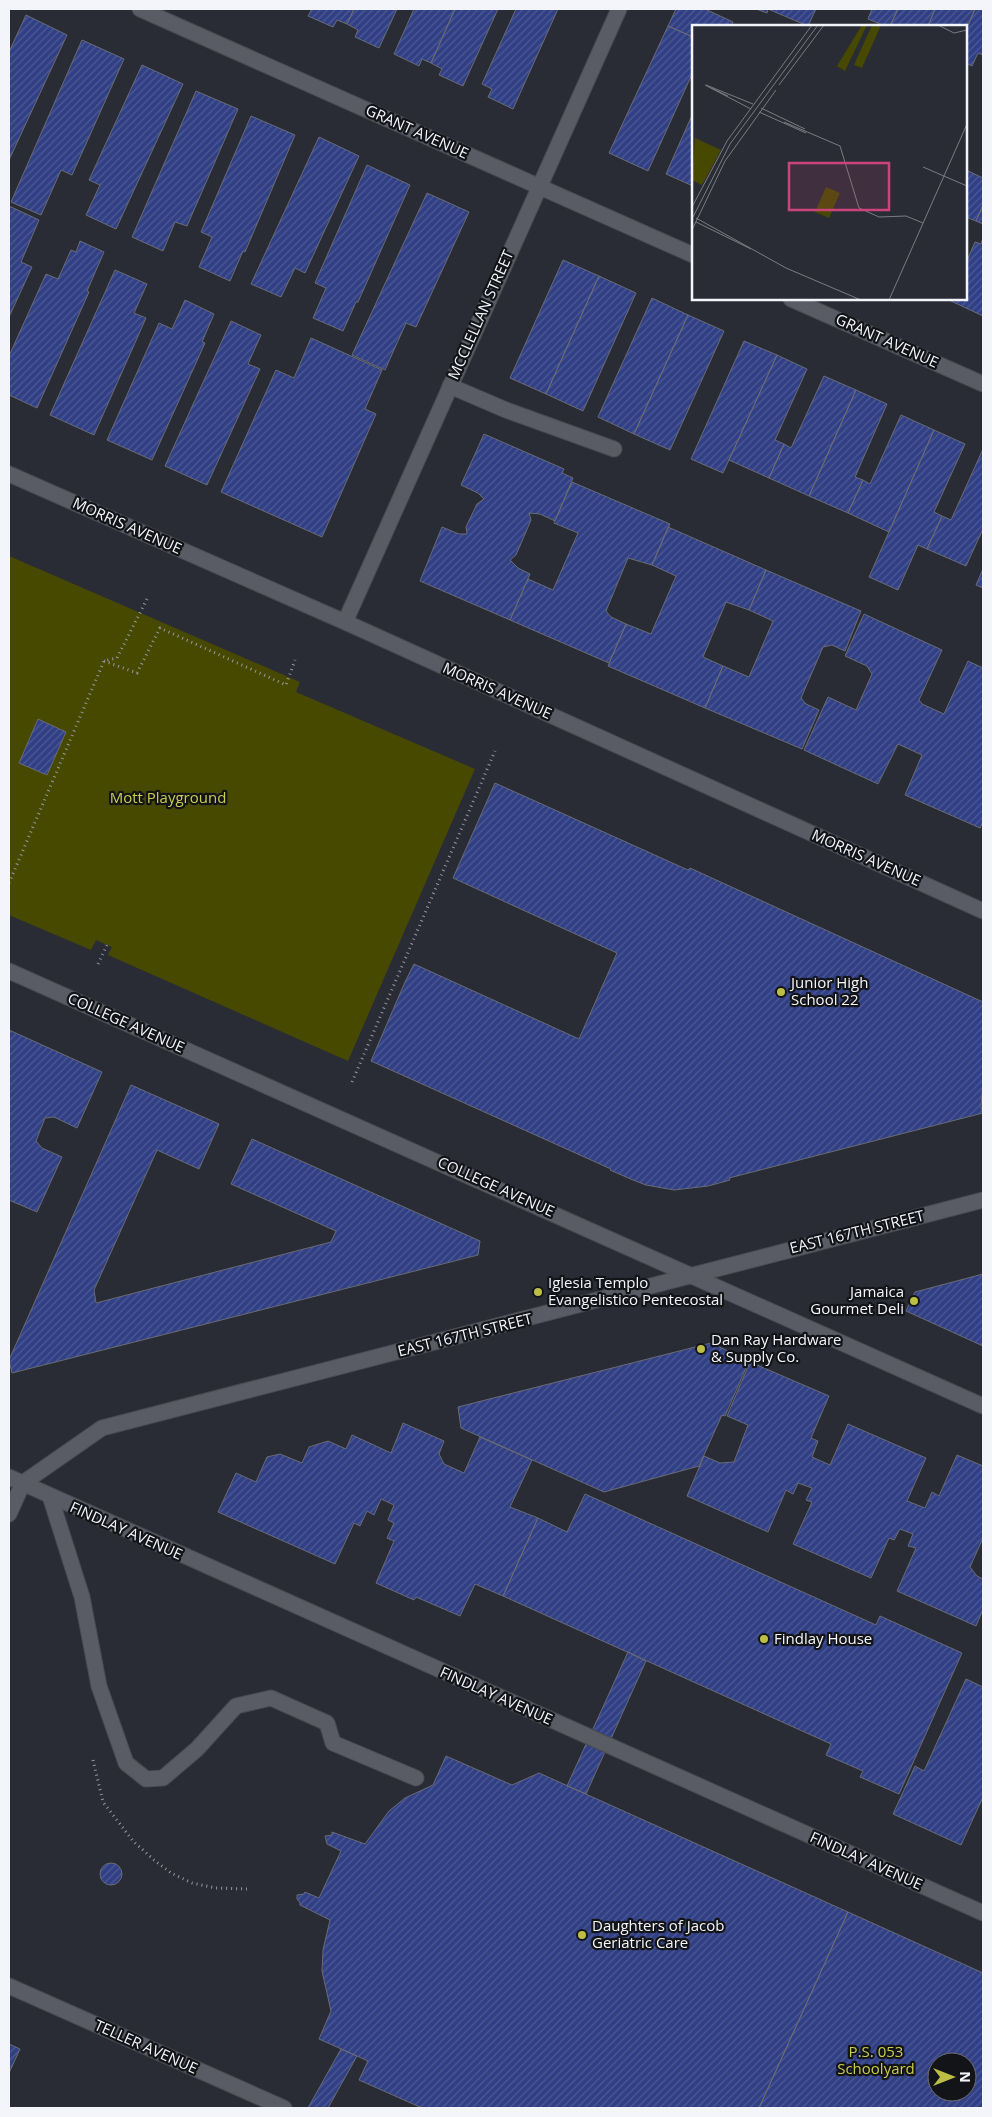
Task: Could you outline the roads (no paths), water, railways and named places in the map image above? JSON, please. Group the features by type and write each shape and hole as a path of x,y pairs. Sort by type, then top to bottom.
{"street":[{"name":"GRANT AVENUE","path":"140,9 692,255"},
{"name":"MCCLELLAN STREET","path":"345,622 619,9"},
{"name":"GRANT AVENUE","path":"793,300 983,384"},
{"path":"450,386 506,410 614,449"},
{"name":"MORRIS AVENUE","path":"9,474 345,622 983,911"},
{"name":"COLLEGE AVENUE","path":"9,971 692,1274 983,1406"},
{"name":"EAST 167TH STREET","path":"16,1480 102,1428 983,1200"},
{"path":"9,1514 16,1480"},
{"name":"FINDLAY AVENUE","path":"16,1480 983,1913"},
{"path":"50,1496 82,1597 99,1686 126,1763 146,1779 163,1778 197,1749 236,1706 271,1698 327,1723 334,1743 416,1778"},
{"name":"TELLER AVENUE","path":"9,1986 284,2108"}],"place":[{"name":"Junior High School 22","path":"781,992"},
{"name":"Iglesia Templo Evangelistico Pentecostal","path":"538,1292"},
{"name":"Jamaica Gourmet Deli","path":"914,1301"},
{"name":"Dan Ray Hardware & Supply Co.","path":"701,1349"},
{"name":"Findlay House","path":"764,1639"},
{"name":"Daughters of Jacob Geriatric Care","path":"582,1935"}],"park label":[{"name":"Mott Playground","path":"168,798"},
{"name":"P.S. 053 Schoolyard","path":"876,2060"}]}
